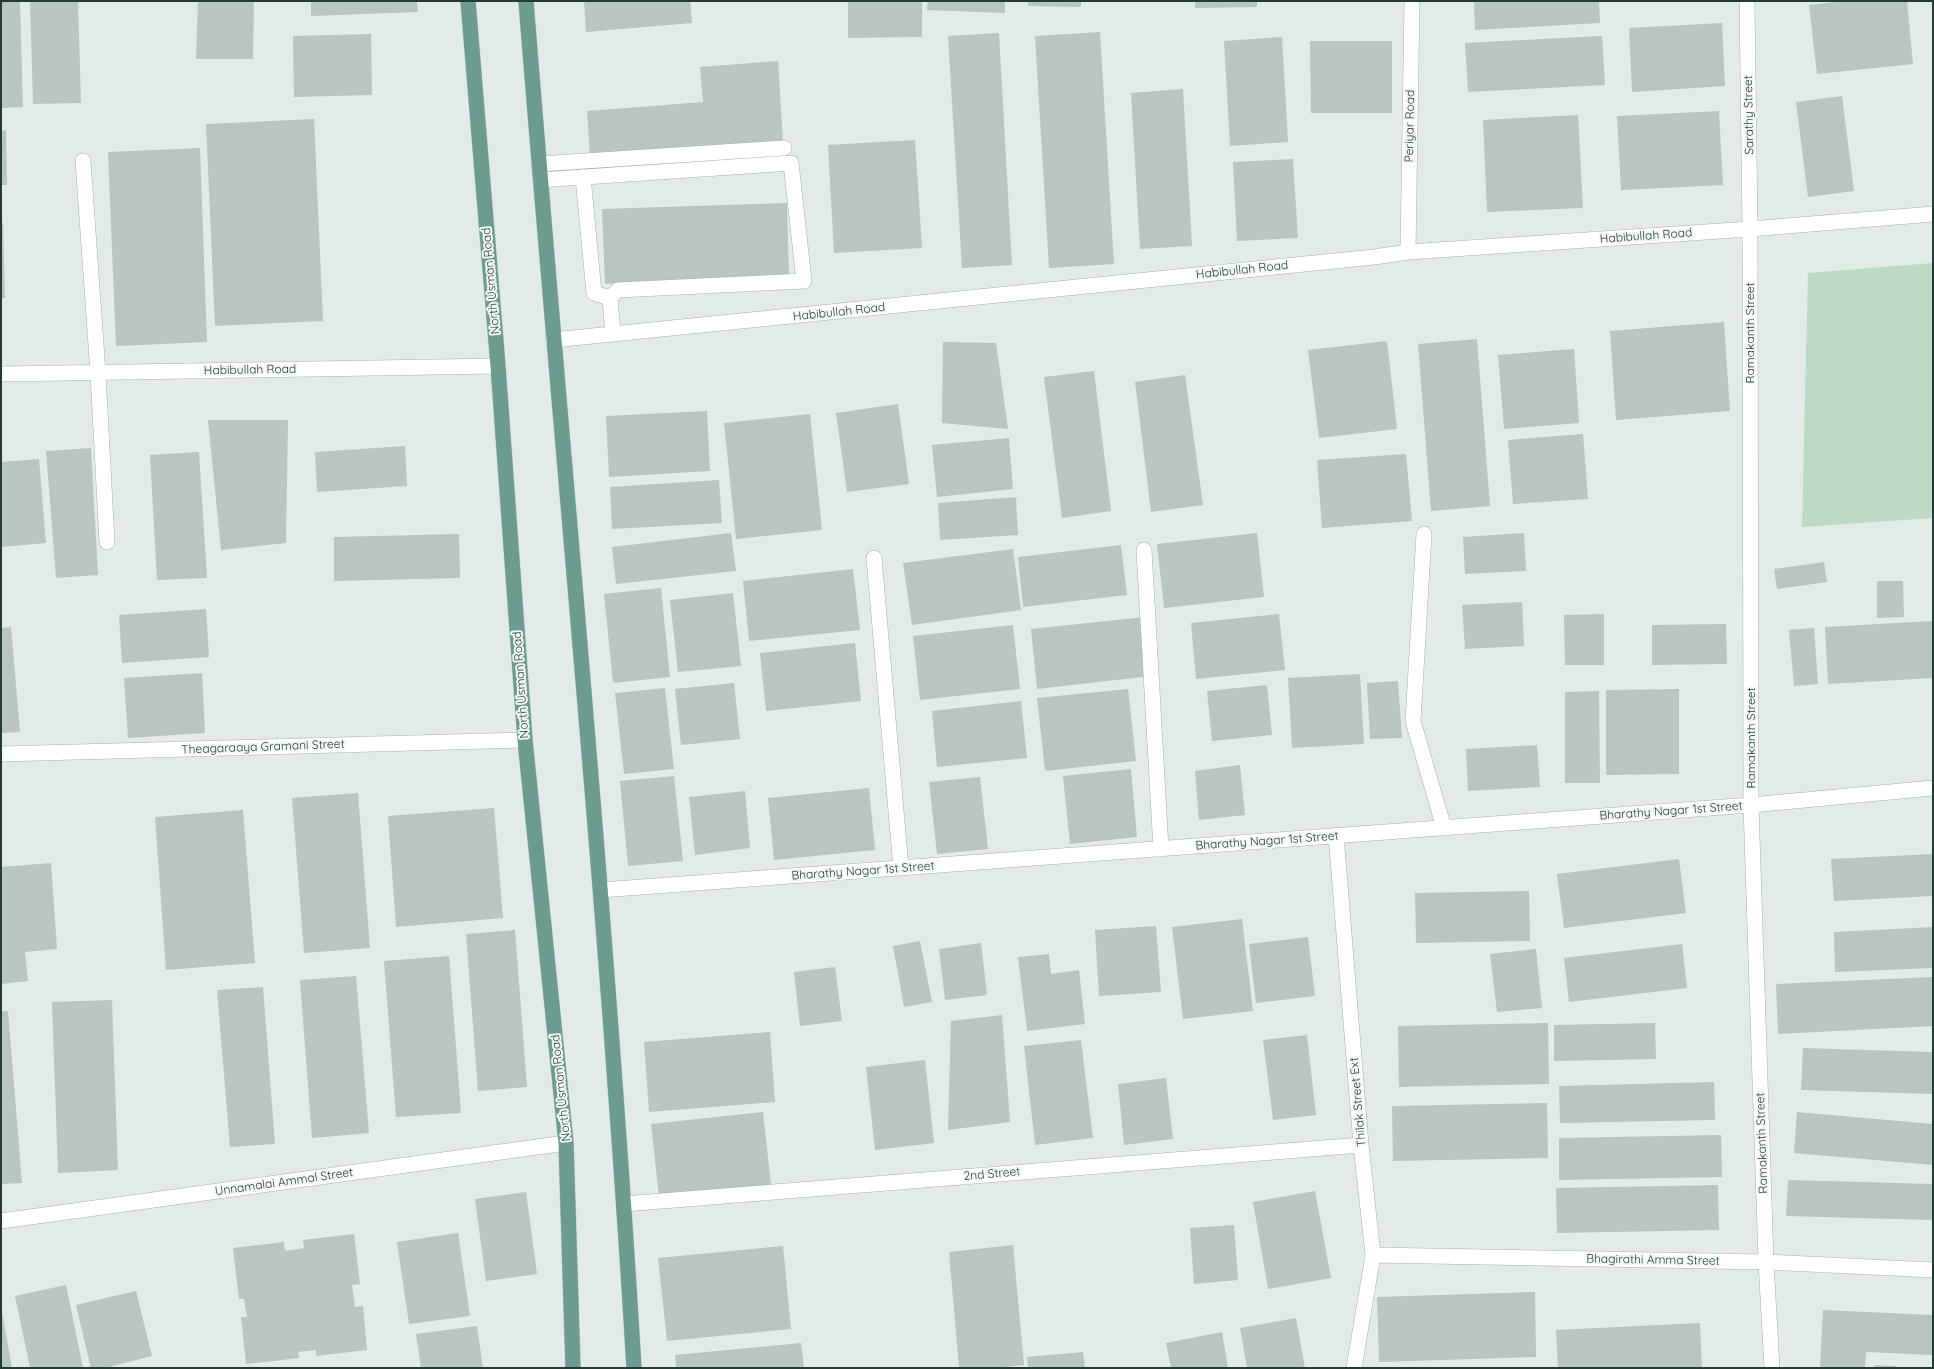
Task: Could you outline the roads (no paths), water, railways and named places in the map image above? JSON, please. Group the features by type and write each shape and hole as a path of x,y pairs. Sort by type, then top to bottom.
{"main road":[{"name":"North Usman Road","path":"468,1 498,366 525,740 566,1143 573,1368"},
{"path":"526,1 553,340 601,890 634,1368"}],"street":[{"name":"Periyar Road","path":"1408,252 1412,1"},
{"name":"Sarathy Street","path":"1747,1 1750,229"},
{"path":"539,164 784,148"},
{"path":"83,161 98,373 107,542"},
{"path":"540,180 791,163 804,281 618,290 610,298 613,334"},
{"path":"583,177 594,293 610,298"},
{"name":"Habibullah Road","path":"553,340 1408,252 1750,229 1933,214"},
{"name":"Ramakanth Street","path":"1750,229 1751,805 1766,1262 1772,1368"},
{"name":"Habibullah Road","path":"1,374 498,366"},
{"path":"1424,534 1413,721 1444,828"},
{"path":"1144,550 1160,849"},
{"path":"874,558 901,868"},
{"name":"Theagaraaya Gramani Street","path":"1,754 525,740"},
{"name":"Bharathy Nagar 1st Street","path":"601,890 1751,805 1933,788"},
{"name":"Thilak Street Ext","path":"1336,835 1361,1145 1373,1255 1354,1368"},
{"name":"Unnamalai Ammal Street","path":"1,1221 566,1143"},
{"name":"2nd Street","path":"624,1204 1361,1145"},
{"name":"Bhagirathi Amma Street","path":"1373,1255 1766,1262 1933,1270"}]}
